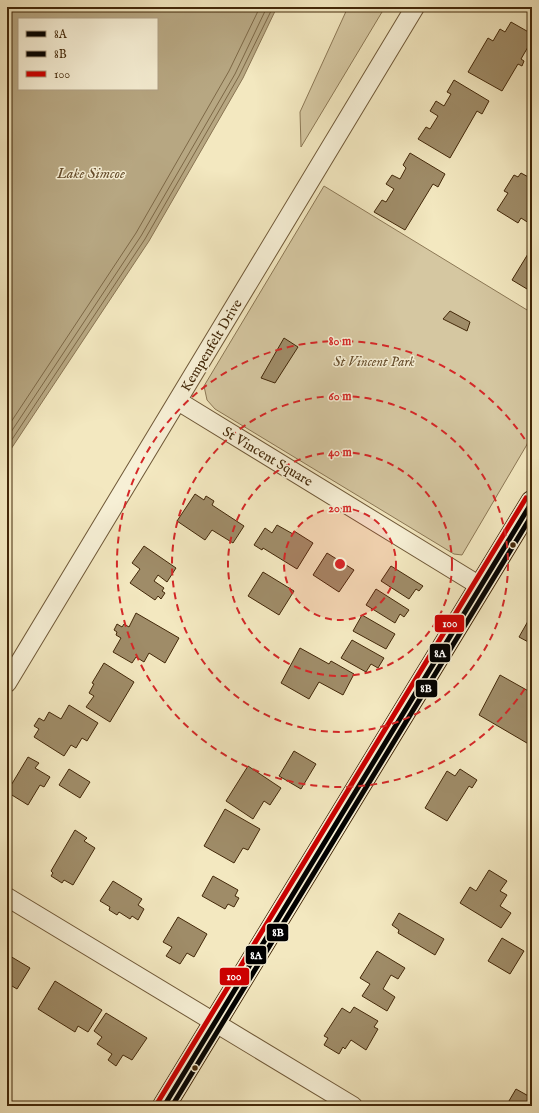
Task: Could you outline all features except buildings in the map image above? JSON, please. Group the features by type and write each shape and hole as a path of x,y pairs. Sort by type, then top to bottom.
{"main road":[{"path":"164,1106 532,502"}],"street":[{"name":"Kempenfelt Drive","path":"7,683 415,7"},
{"name":"St Vincent Square","path":"178,401 480,586"},
{"path":"7,897 353,1106"}],"green space":[{"path":"348,7 385,7 301,147 300,112"},
{"name":"St Vincent Park","path":"324,186 532,313 532,436 462,555 454,554 215,409 207,400 204,386"}],"water":[{"name":"Lake Simcoe","path":"7,7 277,7 243,78 149,241 7,455"}],"transit line":[{"name":"100","path":"158,1102 526,498"},
{"name":"8A","path":"164,1106 532,502"},
{"name":"8B","path":"172,1106 532,515"}]}
